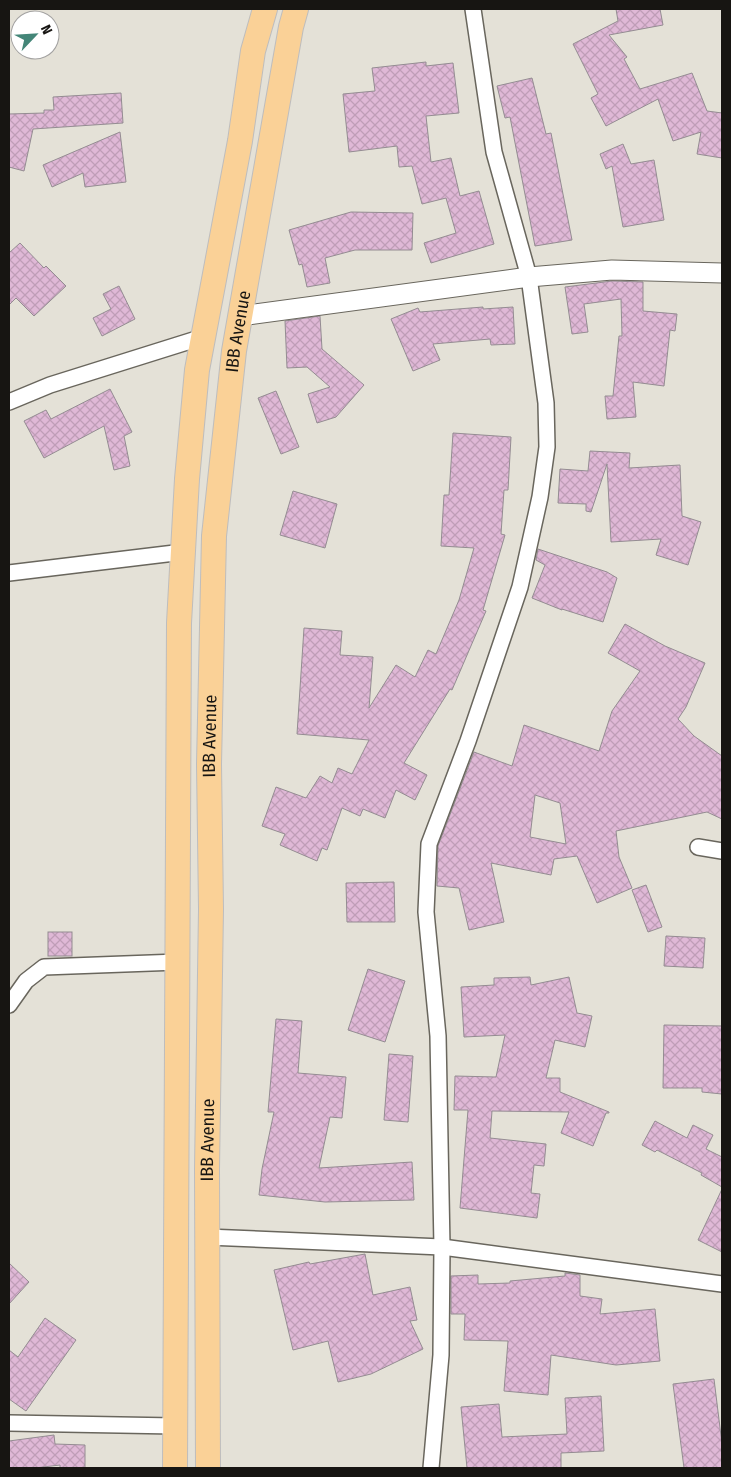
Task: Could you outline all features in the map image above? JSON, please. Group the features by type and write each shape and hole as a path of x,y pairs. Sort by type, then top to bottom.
{"main road":[{"path":"175,1468 179,623 183,552 197,370 240,141 253,51 265,9"},
{"name":"IBB Avenue","path":"208,1468 207,1237 211,909 209,764 214,536 234,350 291,27 296,9"}],"street":[{"path":"431,1468 442,1355 442,1246 438,1036 426,912 429,844 468,741 520,587 540,497 547,447 546,403 529,277 494,152 473,9"},
{"path":"240,316 529,277 612,270 722,273"},
{"path":"9,402 50,385 203,337"},
{"path":"9,573 183,552"},
{"path":"698,847 722,851"},
{"path":"9,1005 26,981 44,967 178,962"},
{"path":"207,1237 442,1246 722,1284"},
{"path":"9,1423 175,1426"}],"building":[{"path":"616,9 660,9 663,25 609,35 627,57 624,59 640,89 692,73 707,111 722,113 722,158 697,154 701,132 673,141 658,99 606,126 591,98 598,94 573,44 618,21"},
{"path":"426,62 426,66 453,63 459,113 426,116 431,162 451,158 460,196 479,191 494,244 431,263 424,243 456,233 446,198 422,204 412,166 399,167 397,146 349,152 343,94 375,91 372,68"},
{"path":"532,78 546,134 551,133 572,240 535,246 510,117 505,118 497,86"},
{"path":"121,93 123,123 33,129 24,171 9,167 9,114 44,113 44,110 54,110 53,97"},
{"path":"120,132 126,182 85,187 83,173 52,187 43,165"},
{"path":"623,144 631,164 654,160 664,220 623,227 612,166 606,169 600,154"},
{"path":"351,212 413,213 412,250 355,250 325,258 330,283 307,287 302,264 299,265 289,230"},
{"path":"20,243 44,268 46,266 66,286 34,316 16,298 9,305 9,253"},
{"path":"612,281 643,282 643,311 677,314 675,331 670,330 664,386 633,382 636,417 607,419 605,396 613,396 619,336 622,336 621,299 584,304 588,332 572,334 565,287"},
{"path":"119,286 135,319 102,336 93,318 111,309 103,294"},
{"path":"483,307 483,309 513,307 515,344 491,345 490,339 433,344 440,360 413,371 391,319 418,308 420,312"},
{"path":"320,316 322,349 364,385 336,417 317,423 308,394 330,387 307,367 287,368 285,321"},
{"path":"110,389 132,432 124,436 130,466 114,470 104,426 44,458 24,421 46,410 51,419"},
{"path":"276,391 299,447 281,454 258,398"},
{"path":"453,433 511,437 508,490 504,490 501,534 505,535 483,610 486,611 452,690 450,689 404,763 427,775 415,800 396,790 385,818 363,809 360,816 342,808 327,850 322,848 317,861 280,845 285,834 262,826 276,787 306,798 320,776 332,783 338,768 352,774 369,740 297,734 304,628 342,631 340,655 373,657 369,708 396,665 415,677 428,650 436,654 459,600 474,548 441,546 444,495 449,495"},
{"path":"590,451 630,453 629,468 680,465 682,516 701,522 688,565 656,555 661,539 611,542 607,464 591,512 586,511 586,504 558,503 560,469 588,471"},
{"path":"293,491 337,504 325,548 280,535"},
{"path":"538,549 607,572 617,578 603,622 562,610 532,598 545,565 536,560"},
{"path":"625,624 665,646 705,663 686,707 678,719 694,736 722,756 722,819 707,812 616,831 619,857 632,888 597,903 577,856 554,859 551,875 491,863 504,922 469,930 459,888 437,886 438,846 474,752 512,766 524,725 599,751 612,711 640,671 608,653","holes":["535,795 560,803 566,844 530,837"]},
{"path":"394,882 395,922 347,922 346,883"},
{"path":"646,885 662,927 648,932 632,890"},
{"path":"48,932 72,932 72,956 48,956"},
{"path":"666,936 705,938 703,968 664,966"},
{"path":"368,969 405,981 385,1042 348,1030"},
{"path":"530,977 531,985 569,977 577,1013 592,1016 585,1047 555,1040 546,1078 560,1078 560,1092 609,1113 606,1113 593,1146 561,1133 569,1112 492,1111 490,1138 546,1144 544,1166 534,1165 531,1193 540,1194 537,1218 460,1208 468,1110 454,1110 455,1076 496,1077 505,1035 464,1037 461,987 494,985 494,978"},
{"path":"276,1019 302,1021 298,1073 346,1077 342,1118 330,1117 319,1168 412,1162 414,1200 325,1202 259,1195 262,1169 274,1112 268,1112"},
{"path":"664,1025 722,1026 722,1094 702,1092 702,1088 663,1088"},
{"path":"389,1054 413,1056 408,1122 384,1120"},
{"path":"655,1121 687,1138 693,1125 713,1135 706,1149 722,1157 722,1187 701,1175 702,1173 657,1150 655,1152 642,1145"},
{"path":"722,1189 722,1252 698,1240"},
{"path":"365,1254 373,1295 410,1287 417,1320 410,1321 423,1349 371,1374 338,1382 328,1341 293,1350 274,1270 309,1262 310,1264"},
{"path":"9,1263 29,1282 9,1304"},
{"path":"565,1273 580,1275 580,1296 602,1299 600,1314 655,1309 660,1361 616,1365 551,1355 548,1395 504,1391 508,1341 464,1340 465,1314 451,1314 451,1276 478,1275 478,1284 510,1283 510,1281 565,1276"},
{"path":"45,1318 76,1340 26,1411 9,1399 9,1350 18,1357"},
{"path":"714,1379 722,1444 722,1468 684,1468 673,1384"},
{"path":"601,1396 604,1451 561,1453 561,1468 467,1468 461,1407 499,1404 502,1437 567,1434 565,1398"},
{"path":"54,1435 55,1444 85,1445 85,1468 60,1468 60,1465 35,1468 9,1468 9,1441"}]}
